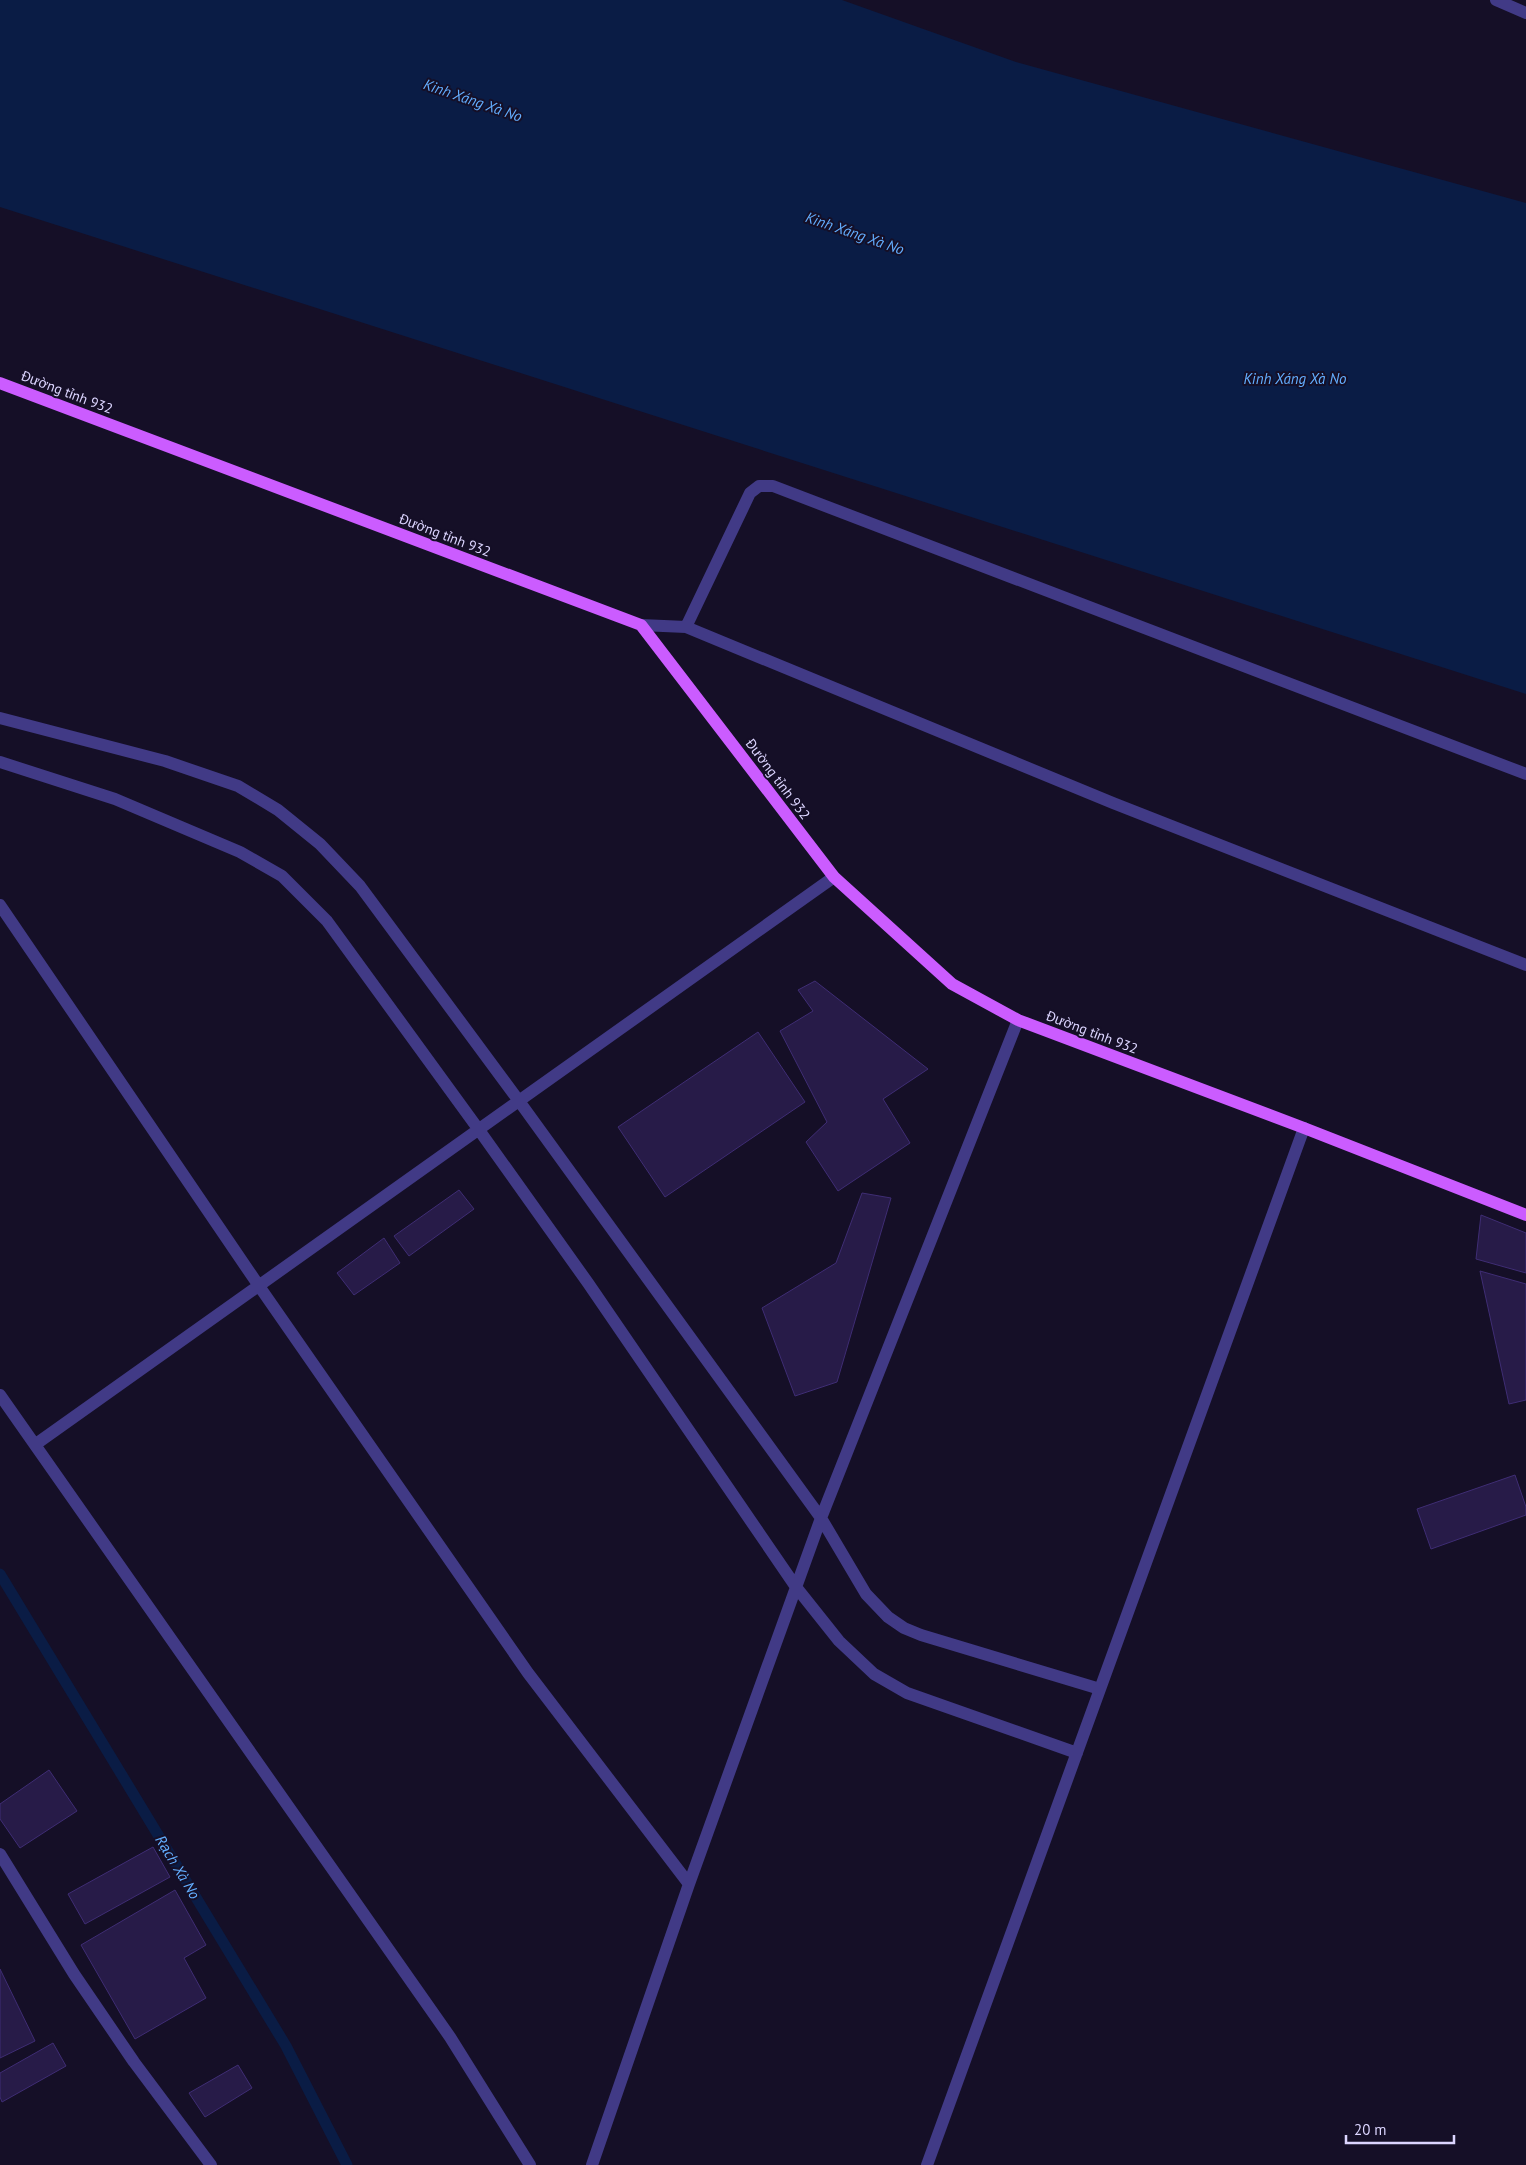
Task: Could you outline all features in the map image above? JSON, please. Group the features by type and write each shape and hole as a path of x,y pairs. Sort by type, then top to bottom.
{"main road":[{"name":"Đường tỉnh 932","path":"0,383 641,625 834,877 952,984 1018,1020 1304,1128 1526,1215"}],"street":[{"path":"1496,0 1526,13"},
{"path":"686,628 750,493 759,486 772,486 1526,774"},
{"path":"641,625 686,628 1113,803 1526,965"},
{"path":"0,718 165,761 238,786 278,810 320,844 360,886 519,1101 821,1518 866,1594 878,1608 904,1628 921,1635 1100,1689"},
{"path":"0,762 116,799 240,852 282,876 327,921 594,1292 796,1588 839,1641 874,1674 906,1693 1077,1753"},
{"path":"36,1444 834,877"},
{"path":"0,905 259,1286 528,1673 689,1884"},
{"path":"592,2165 689,1884 821,1518 1018,1020"},
{"path":"927,2165 1304,1128"},
{"path":"0,1395 450,2037 530,2165"},
{"path":"0,1854 74,1974 134,2062 211,2165"}],"water":[{"name":"Kinh Xáng Xà No","path":"0,0 842,0 1016,62 1526,203 1526,694 0,207"}],"building":[{"path":"815,981 928,1069 883,1099 910,1143 838,1191 806,1142 827,1122 780,1031 813,1011 798,990"},
{"path":"758,1032 805,1102 665,1197 618,1127"},
{"path":"459,1190 474,1209 409,1256 394,1236"},
{"path":"862,1193 891,1198 837,1382 795,1396 762,1308 836,1263"},
{"path":"1481,1215 1526,1233 1526,1273 1476,1259"},
{"path":"384,1238 400,1263 354,1295 337,1273"},
{"path":"1480,1271 1526,1284 1526,1400 1509,1404"},
{"path":"1515,1475 1526,1507 1526,1515 1431,1549 1417,1509"},
{"path":"49,1770 77,1811 20,1848 0,1819 0,1804"},
{"path":"153,1847 170,1877 85,1924 68,1894"},
{"path":"175,1890 206,1945 184,1958 206,1998 135,2039 81,1945"},
{"path":"0,1969 35,2041 0,2058"},
{"path":"53,2043 66,2066 2,2102 0,2097 0,2073"},
{"path":"238,2065 252,2088 205,2117 189,2093"}],"waterway":[{"name":"Rạch Xà No","path":"0,1574 286,2046 347,2165"}]}
